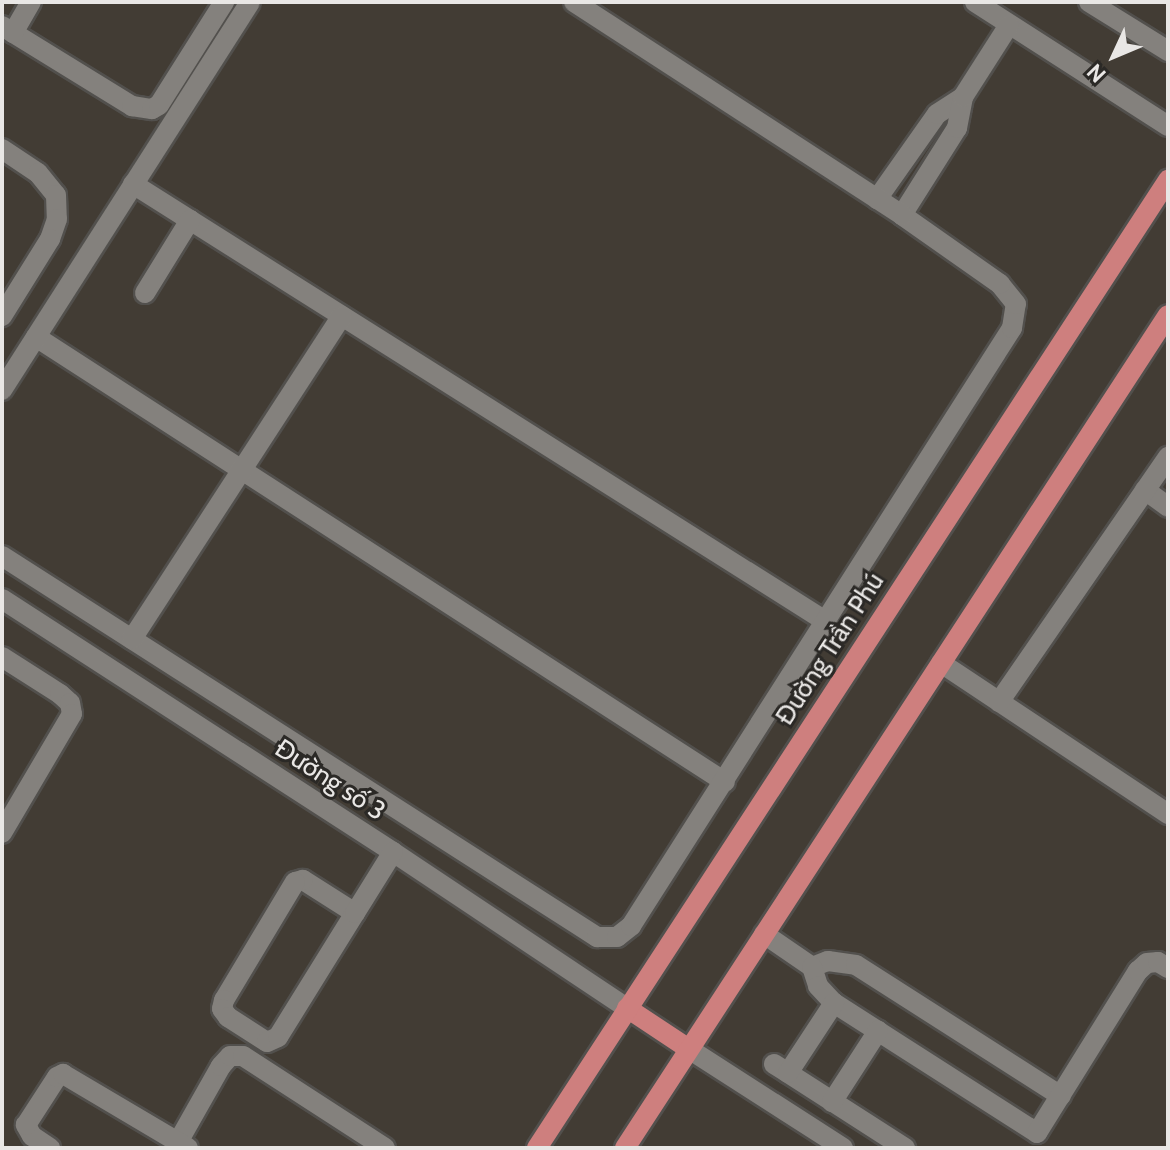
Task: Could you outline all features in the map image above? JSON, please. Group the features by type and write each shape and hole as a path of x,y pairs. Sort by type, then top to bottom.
{"main road":[{"name":"Đường Trần Phú","path":"537,1148 1168,180"},
{"path":"625,1148 1168,315"},
{"path":"627,1008 689,1049"}],"street":[{"path":"31,2 8,29 132,106 152,109 159,105 224,2"},
{"path":"2,390 250,2"},
{"path":"2,556 597,937 617,937 631,926 1012,328 1016,304 1000,284 902,215 574,2"},
{"path":"975,2 1168,126"},
{"path":"1089,2 1168,51"},
{"path":"902,215 957,128 963,97 1009,25"},
{"path":"877,199 937,114 963,97"},
{"path":"2,149 38,173 56,195 57,219 50,239 2,316"},
{"path":"133,184 827,622"},
{"path":"145,293 190,220"},
{"path":"132,639 342,316"},
{"path":"36,337 725,782"},
{"path":"999,702 1168,457"},
{"path":"1145,490 1168,507"},
{"name":"Đường số 3","path":"2,599 393,852 627,1008"},
{"path":"2,657 60,694 70,703 72,714 2,833"},
{"path":"941,663 1168,814"},
{"path":"355,913 303,880 295,882 224,1000 222,1009 228,1017 267,1042 273,1041 355,913 393,852"},
{"path":"764,934 812,967 818,986 834,1003 1037,1133 1138,971 1147,963 1158,962 1168,968"},
{"path":"812,967 828,961 856,965 1061,1096"},
{"path":"834,1003 781,1068 905,1148"},
{"path":"832,1102 878,1031"},
{"path":"689,1049 843,1148"},
{"path":"50,1148 32,1136 26,1125 57,1077 63,1074 183,1145 221,1066 230,1056 243,1056 385,1148"}],"shaded area":[{"path":"2,2 1168,2 1168,1148 2,1148"}]}
